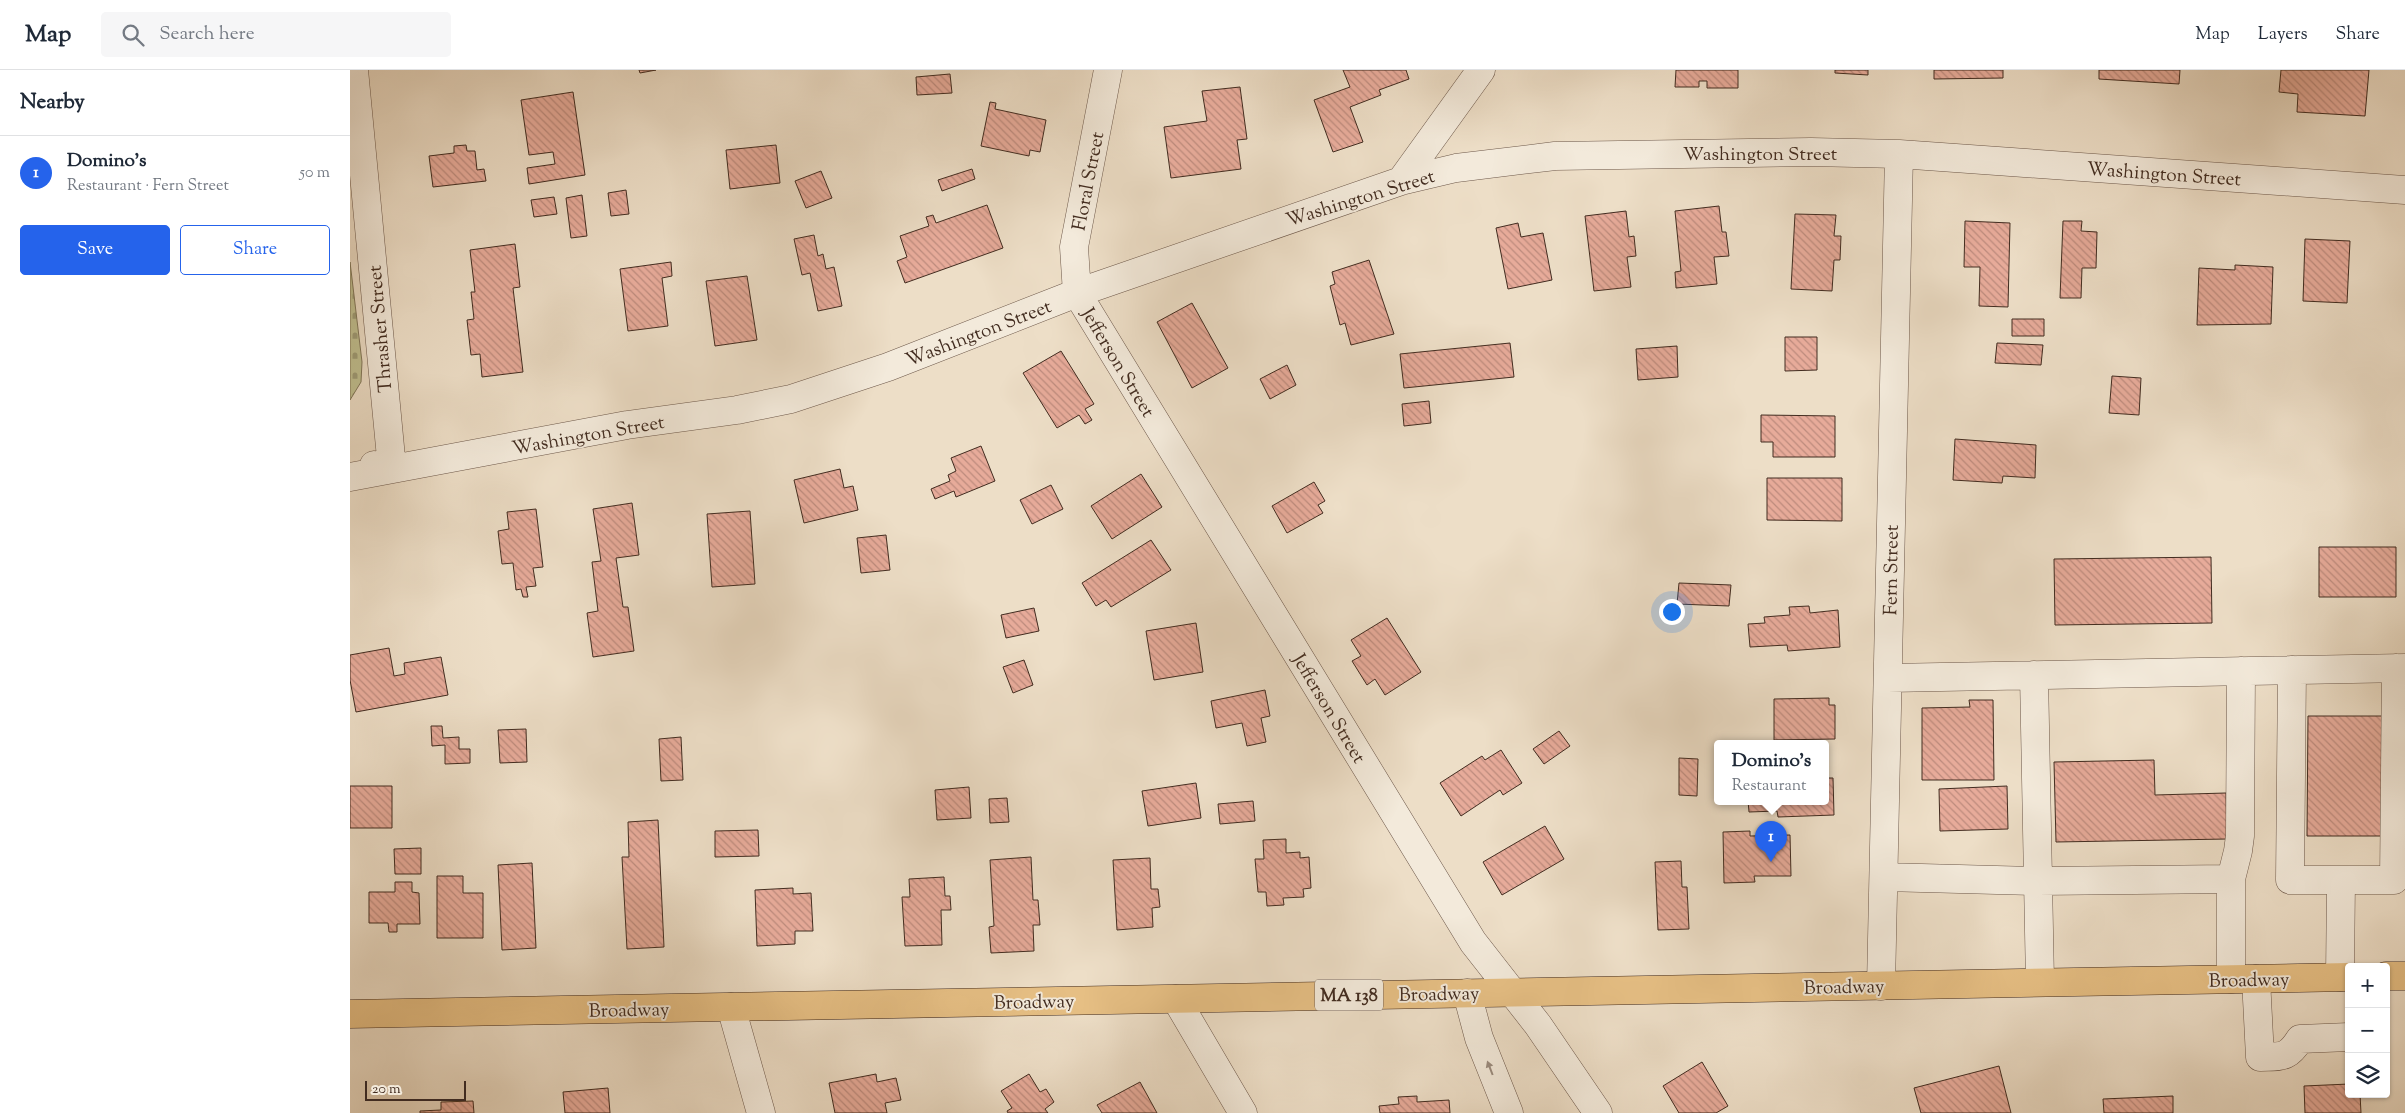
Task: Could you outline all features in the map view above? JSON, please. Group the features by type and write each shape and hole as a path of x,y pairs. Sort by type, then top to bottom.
{"main road":[{"path":"2390,976 2405,976"},
{"name":"Broadway","path":"350,1014 2344,977"}],"street":[{"name":"Thrasher Street","path":"354,70 392,468"},
{"name":"Floral Street","path":"1077,293 1074,247 1108,70"},
{"path":"1401,180 1481,70"},
{"name":"Washington Street","path":"350,477 627,425 737,410 792,399 888,366 1077,293 1401,180 1456,168 1555,156 1811,152 1899,154 2405,190"},
{"name":"Fern Street","path":"1881,986 1899,154"},
{"name":"Jefferson Street","path":"1077,293 1473,942 1550,1042 1598,1113"},
{"path":"350,459 392,468"},
{"path":"1888,678 2034,675 2292,670 2401,668 2394,880 2290,880 2292,670"},
{"path":"2241,671 2240,836 2231,879 2244,979 2260,1057 2286,1056 2292,1052 2300,1039 2345,1037"},
{"path":"2034,675 2040,982"},
{"path":"1884,877 2038,881 2231,879"},
{"path":"2341,880 2344,977"},
{"path":"1467,993 1479,1038 1509,1113"},
{"path":"1176,999 1243,1113"},
{"path":"731,1007 761,1113"}],"green space":[{"path":"350,262 362,362 361,382 350,400"}],"building":[{"path":"639,70 656,70 640,73"},
{"path":"1343,70 1406,70 1409,79 1379,90 1381,95 1350,107 1363,142 1333,152 1314,100 1350,87"},
{"path":"1676,70 1738,70 1738,88 1707,88 1707,81 1699,81 1699,87 1675,87"},
{"path":"1835,70 1868,70 1868,75 1835,73"},
{"path":"1934,70 2003,70 2003,78 1934,79"},
{"path":"2099,70 2180,70 2179,84 2099,79"},
{"path":"2281,70 2369,70 2365,116 2297,112 2298,94 2279,92"},
{"path":"950,74 952,93 917,95 916,77"},
{"path":"1240,87 1247,139 1237,140 1241,169 1171,178 1164,127 1207,121 1202,91"},
{"path":"573,92 585,175 529,184 527,168 555,164 553,152 529,155 521,100"},
{"path":"990,102 996,103 995,109 1046,120 1040,152 1030,150 1029,156 981,146"},
{"path":"466,145 467,151 475,151 477,170 484,169 486,181 433,187 429,156 454,153 454,146"},
{"path":"776,145 780,183 730,189 726,150"},
{"path":"972,169 975,179 942,191 938,180"},
{"path":"821,171 832,198 806,208 795,181"},
{"path":"626,190 629,214 611,216 608,193"},
{"path":"582,195 587,236 571,238 566,198"},
{"path":"554,197 557,214 534,217 531,200"},
{"path":"987,205 1003,248 905,283 897,261 907,257 900,236 929,226 926,217 933,215 936,223"},
{"path":"1719,206 1722,232 1726,232 1729,256 1714,257 1717,284 1676,288 1675,272 1681,271 1675,211"},
{"path":"1626,211 1629,237 1634,236 1636,256 1627,257 1631,287 1594,291 1585,216"},
{"path":"1795,214 1836,215 1834,236 1841,236 1840,260 1834,260 1832,291 1791,289"},
{"path":"1965,221 2010,223 2008,307 1979,306 1980,267 1964,267"},
{"path":"2063,221 2082,221 2081,231 2097,232 2096,268 2082,268 2081,298 2060,298"},
{"path":"1518,223 1521,237 1543,233 1552,280 1508,289 1496,228"},
{"path":"814,235 818,256 823,254 826,269 834,267 842,306 818,311 810,273 802,275 794,239"},
{"path":"2305,239 2350,241 2347,303 2303,301"},
{"path":"515,244 520,287 513,288 523,372 482,377 480,354 471,355 467,320 474,319 471,292 475,292 470,250"},
{"path":"1369,260 1394,334 1351,345 1345,323 1340,325 1330,286 1335,284 1332,272"},
{"path":"671,262 672,276 662,278 668,326 628,331 620,269"},
{"path":"2235,265 2273,267 2271,324 2197,325 2199,268 2235,270"},
{"path":"747,276 757,340 715,346 706,281"},
{"path":"1192,303 1228,368 1192,388 1157,322"},
{"path":"2012,319 2044,319 2044,336 2012,336"},
{"path":"1785,337 1817,337 1817,370 1785,371"},
{"path":"1510,343 1514,377 1404,388 1400,354"},
{"path":"1997,343 2043,345 2041,365 1995,363"},
{"path":"1677,346 1678,377 1638,380 1636,349"},
{"path":"1061,351 1094,404 1085,409 1092,420 1085,424 1079,415 1057,428 1023,373"},
{"path":"1287,365 1296,385 1270,399 1260,379"},
{"path":"2112,376 2141,378 2139,415 2109,413"},
{"path":"1429,401 1431,423 1404,426 1402,404"},
{"path":"1761,415 1835,416 1835,457 1773,457 1773,442 1761,442"},
{"path":"1955,439 2036,445 2035,478 2003,476 2002,483 1953,480"},
{"path":"981,446 995,481 956,497 954,491 935,499 931,489 950,481 948,475 956,471 951,458"},
{"path":"840,469 844,488 853,486 858,510 804,523 794,480"},
{"path":"1141,474 1162,507 1112,539 1091,506"},
{"path":"1767,478 1842,478 1842,521 1767,520"},
{"path":"1314,482 1325,501 1318,505 1323,513 1287,533 1272,506"},
{"path":"1051,485 1063,509 1032,524 1020,500"},
{"path":"632,503 639,555 616,558 623,607 628,607 634,651 593,657 587,613 598,611 592,562 601,561 593,509"},
{"path":"536,509 543,567 533,568 536,586 526,587 528,597 523,597 521,589 516,590 513,563 502,564 498,531 509,529 507,512"},
{"path":"750,511 755,584 712,587 707,514"},
{"path":"886,535 890,570 861,573 857,538"},
{"path":"1151,540 1171,570 1111,607 1106,600 1096,606 1082,583"},
{"path":"2319,547 2396,547 2396,597 2319,597"},
{"path":"2211,557 2212,623 2055,625 2054,559"},
{"path":"1679,583 1731,585 1729,606 1677,604"},
{"path":"1809,606 1810,613 1838,610 1840,647 1788,651 1787,645 1750,647 1748,624 1765,623 1764,617 1790,615 1789,607"},
{"path":"1034,608 1039,631 1006,638 1001,615"},
{"path":"1387,618 1421,672 1385,695 1375,679 1367,685 1352,661 1361,656 1351,640"},
{"path":"1196,623 1203,672 1154,680 1146,631"},
{"path":"389,648 394,676 405,674 404,663 441,657 448,695 356,712 350,680 350,655"},
{"path":"1024,660 1033,685 1013,693 1003,667"},
{"path":"1265,690 1270,716 1261,718 1266,742 1247,746 1242,723 1216,728 1211,701"},
{"path":"1829,698 1829,705 1835,705 1835,739 1774,740 1774,699"},
{"path":"1969,700 1993,700 1994,780 1922,780 1922,708 1970,707"},
{"path":"2308,716 2384,716 2383,836 2307,836"},
{"path":"431,726 442,726 443,738 459,737 459,749 470,749 470,763 445,764 445,745 432,746"},
{"path":"526,729 527,762 500,763 498,730"},
{"path":"1559,731 1570,746 1544,764 1533,749"},
{"path":"681,737 683,780 661,781 659,739"},
{"path":"1501,750 1522,783 1503,795 1500,790 1461,816 1440,783 1482,756 1485,760"},
{"path":"1679,758 1698,759 1697,796 1679,795"},
{"path":"2154,760 2155,795 2226,793 2227,839 2056,842 2054,762"},
{"path":"1829,778 1833,778 1834,815 1778,817 1777,811 1749,812 1748,805 1829,805"},
{"path":"1196,783 1201,818 1148,826 1142,791"},
{"path":"350,786 392,786 392,828 350,828"},
{"path":"2007,786 2008,829 1940,831 1939,789"},
{"path":"969,787 971,818 937,820 935,790"},
{"path":"1007,798 1009,822 990,823 989,799"},
{"path":"1253,801 1255,821 1220,824 1218,804"},
{"path":"658,820 664,947 627,949 622,857 629,857 628,822"},
{"path":"1545,826 1564,859 1502,895 1483,862"},
{"path":"758,830 759,856 715,857 715,831"},
{"path":"1750,831 1750,836 1790,835 1791,876 1754,876 1755,882 1724,883 1723,832"},
{"path":"1286,839 1286,853 1300,852 1300,858 1309,857 1311,888 1303,889 1304,897 1283,898 1284,905 1267,906 1266,892 1258,892 1255,859 1264,859 1263,840"},
{"path":"421,848 421,874 395,874 394,849"},
{"path":"1031,857 1033,900 1038,900 1040,925 1033,925 1034,951 991,953 989,927 994,926 990,860"},
{"path":"1150,858 1151,889 1158,889 1160,907 1152,908 1153,927 1117,930 1113,860"},
{"path":"1681,861 1682,887 1687,887 1689,929 1658,930 1655,862"},
{"path":"532,863 536,948 502,950 498,865"},
{"path":"437,876 463,876 463,893 483,893 483,938 437,938"},
{"path":"944,877 945,896 950,896 951,910 941,910 942,945 905,946 902,897 910,897 909,879"},
{"path":"395,882 412,882 412,892 419,893 420,924 397,924 397,932 389,932 388,923 369,923 369,892 395,892"},
{"path":"793,888 793,894 811,893 813,931 795,931 795,944 757,946 755,890"},
{"path":"1702,1062 1728,1106 1716,1113 1679,1113 1663,1086"},
{"path":"1999,1066 2011,1113 1921,1113 1914,1088"},
{"path":"876,1074 877,1082 896,1078 901,1100 885,1103 887,1113 835,1113 829,1083"},
{"path":"1029,1074 1040,1092 1046,1089 1054,1102 1045,1109 1048,1113 1008,1113 1007,1111 1012,1108 1001,1091"},
{"path":"1140,1082 1157,1113 1102,1113 1097,1105"},
{"path":"2345,1084 2345,1098 2360,1098 2361,1113 2305,1113 2304,1086"},
{"path":"608,1088 610,1113 565,1113 563,1092"},
{"path":"1417,1096 1417,1102 1449,1100 1450,1113 1380,1113 1379,1106 1399,1104 1398,1097"},
{"path":"2173,1096 2173,1113 2104,1113 2103,1099"},
{"path":"473,1101 474,1113 420,1113 420,1111 441,1110 441,1102"}],"place":[{"name":"Domino's","path":"1771,862"}]}
